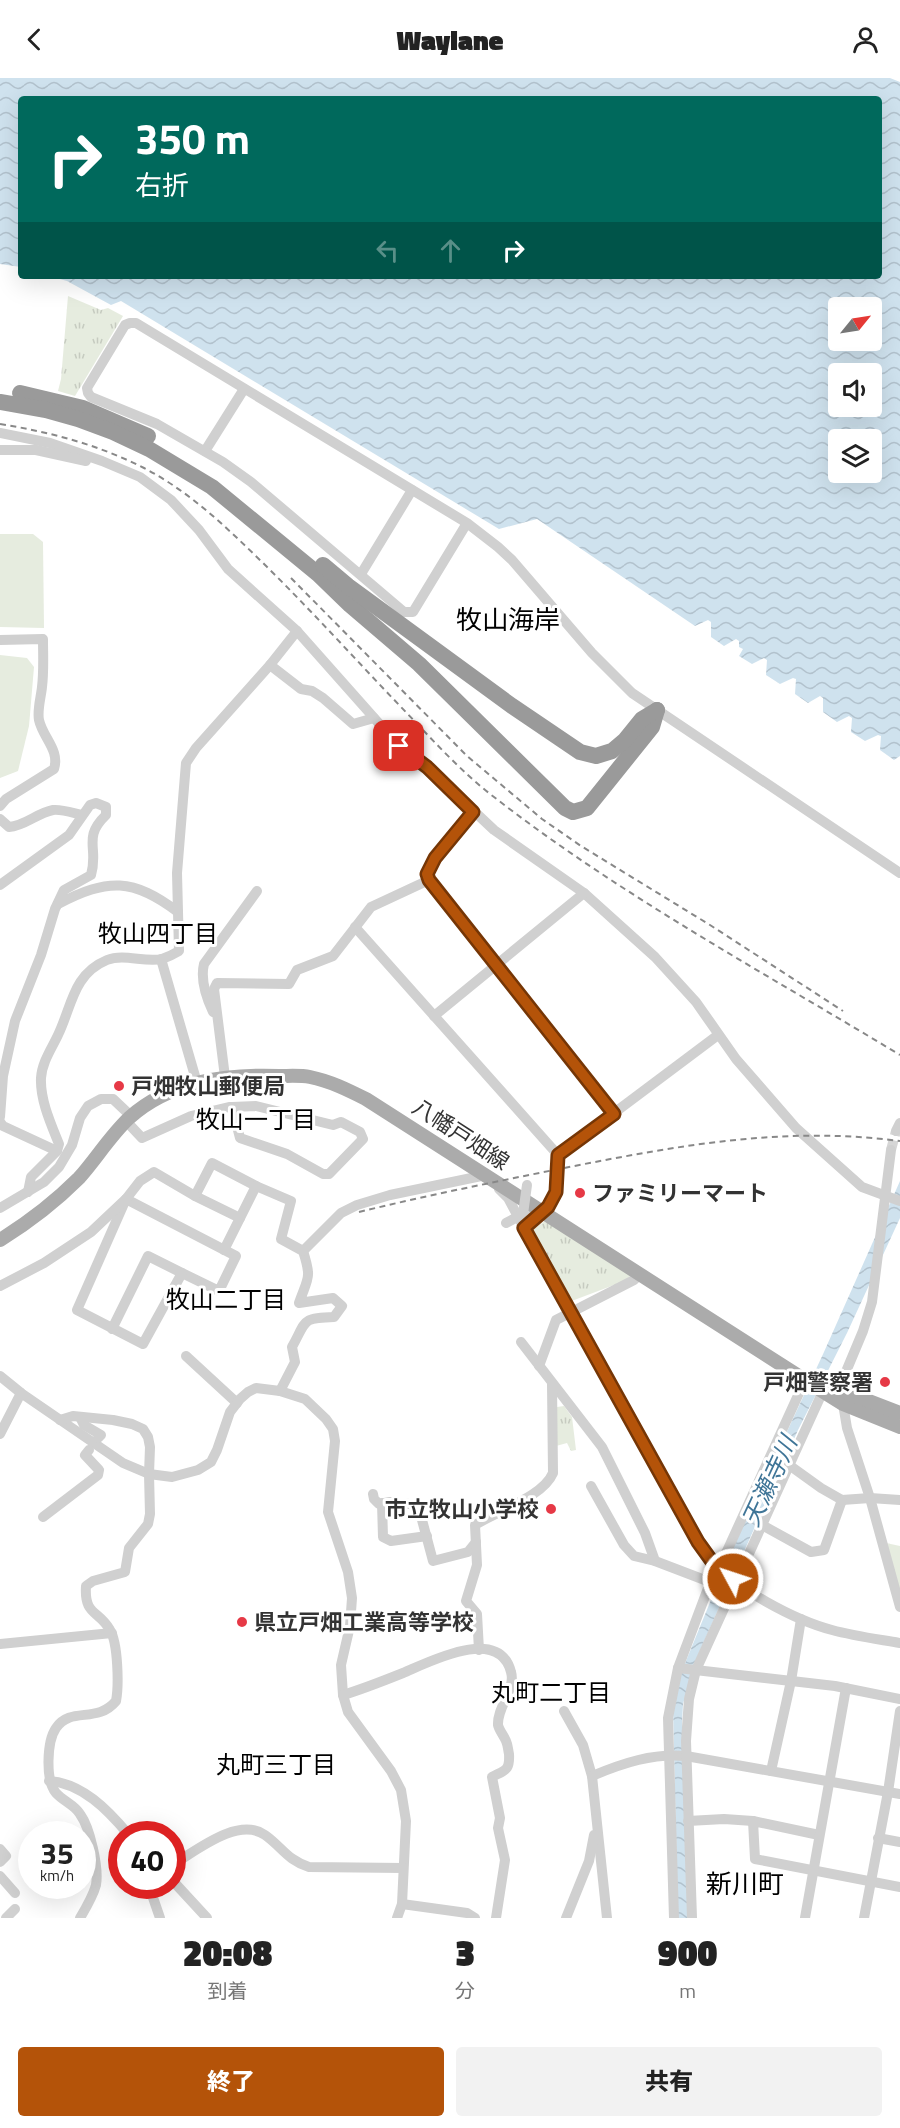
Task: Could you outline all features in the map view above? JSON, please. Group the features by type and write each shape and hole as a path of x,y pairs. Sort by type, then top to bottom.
{"highway":[{"path":"0,391 49,398 83,408 157,440 188,458 354,580 512,706 580,752 596,756 612,751 625,740 642,718 657,710"},
{"path":"0,402 46,410 78,419 148,448 212,488 318,574 350,605 427,671 559,803 573,812 587,808 652,727 657,710"}],"main road":[{"name":"八幡戸畑線","path":"0,1231 24,1217 52,1193 73,1172 115,1121 128,1116 174,1089 196,1079 257,1067 311,1069 344,1079 371,1092 537,1213 822,1387 900,1426"},
{"name":"八幡戸畑線","path":"225,1073 309,1077 340,1086 366,1099 486,1175 537,1213 807,1378"},
{"name":"八幡戸畑線","path":"0,1239 28,1223 58,1198 80,1176 128,1116"},
{"name":"八幡戸畑線","path":"843,1398 900,1413"}],"street":[{"path":"467,524 413,612 404,612 354,580 250,482 205,451 157,424 97,400 88,393 87,388 125,325 136,323 467,524 512,560 612,674 632,693 900,873"},
{"path":"205,451 244,389"},
{"path":"0,433 50,443 121,468 155,486 199,530 228,569 297,631 399,746 427,767 494,830 584,893 655,957 685,988 718,1035 796,1128 862,1187 892,1198"},
{"path":"0,450 36,450 121,468"},
{"path":"354,580 412,490"},
{"path":"28,1192 31,1177 57,1151 59,1144 47,1115 41,1079 70,1000 83,978 92,969 109,959 123,957 161,959 179,951 177,873 186,763 196,748 297,631"},
{"path":"0,640 44,639 43,684 38,717 56,754 56,762 54,769 6,799 0,806"},
{"path":"270,665 294,684 323,698 352,724 374,718"},
{"path":"0,885 69,835 90,805 96,803 106,807 106,815 96,824 92,835 94,864 91,875 64,890 15,1021 3,1076 0,1120 3,1126 57,1151"},
{"path":"0,819 9,827 17,826 51,810 82,815"},
{"path":"473,812 435,858 427,874 429,880 614,1114"},
{"path":"225,1073 214,989 217,983 289,984 297,970 333,956 371,907 429,880"},
{"path":"58,904 92,889 124,885 157,896 178,912"},
{"path":"217,1020 208,1001 202,974 204,964 257,891"},
{"path":"434,1016 584,893"},
{"path":"355,927 558,1155 556,1192 524,1228"},
{"path":"161,959 196,1079"},
{"path":"558,1155 718,1035"},
{"path":"0,1208 44,1182 59,1167 72,1145 80,1118 88,1106 101,1099 113,1099 128,1116 142,1138 191,1116 232,1107 256,1106 333,1125 340,1122 360,1132 363,1139 329,1174 323,1174 287,1154 240,1138 232,1107"},
{"path":"891,1150 892,1198 868,1316 845,1374 843,1398 847,1428 870,1498 900,1606"},
{"path":"195,1196 212,1163 291,1201 281,1239 303,1251 309,1279 299,1303 333,1298 342,1306 334,1317 312,1318 306,1321 292,1347 295,1362 280,1390"},
{"path":"0,1286 44,1263 91,1232 126,1199 140,1181 154,1172 195,1196 240,1218"},
{"path":"303,1251 329,1228 341,1213 357,1205 390,1195 486,1175 508,1198 698,1542 718,1568 768,1603 830,1630 900,1643"},
{"path":"527,1185 537,1213"},
{"path":"224,1250 256,1186"},
{"path":"112,1329 148,1256 219,1291 236,1256 126,1199"},
{"path":"126,1199 77,1310 143,1344 182,1273"},
{"path":"506,1223 537,1213"},
{"path":"539,1366 556,1320 634,1280 640,1274"},
{"path":"521,1342 602,1447 645,1533 655,1561"},
{"path":"186,1356 237,1402"},
{"path":"0,1377 123,1463 149,1474 172,1477 198,1470 211,1462 230,1412 237,1402 256,1388 280,1390 305,1399 326,1419 333,1429 334,1441 334,1492 328,1512 348,1572 352,1598 351,1626 341,1665 342,1695 348,1712 391,1771 401,1790 406,1821 402,1904 396,1918"},
{"path":"674,1918 668,1718 678,1668 710,1582 727,1551 807,1378"},
{"path":"478,1650 477,1614 466,1601 477,1565 475,1525 518,1503 549,1482 553,1473 552,1384"},
{"path":"693,1918 686,1755 689,1699 696,1671 734,1580 762,1525 822,1387"},
{"path":"0,1434 21,1393"},
{"path":"60,1420 73,1416 132,1424 143,1430 148,1437 150,1447 148,1524 129,1548 125,1572 93,1581 86,1586 85,1598 88,1606 112,1633 116,1663 116,1701 103,1712 71,1716 62,1720 55,1730 48,1766 49,1781 56,1793 79,1811 87,1825 91,1842 96,1882 80,1918"},
{"path":"80,1417 84,1425 102,1435 98,1438"},
{"path":"43,1517 98,1475 99,1470 85,1455 89,1450"},
{"path":"789,1465 842,1500 870,1498 900,1500"},
{"path":"591,1486 624,1545 634,1556 655,1561 710,1582"},
{"path":"373,1494 374,1499 380,1504 418,1505 434,1561 468,1552 477,1541"},
{"path":"762,1525 811,1552 824,1550 842,1500"},
{"path":"382,1503 383,1537 391,1541 427,1536"},
{"path":"771,1771 791,1681 801,1618"},
{"path":"0,1644 112,1633"},
{"path":"342,1695 366,1688 431,1660 459,1651 496,1651 505,1659 512,1679 498,1726 508,1744 510,1765 507,1770 492,1777 500,1818 498,1828 505,1860 496,1918"},
{"path":"678,1668 846,1688 900,1699"},
{"path":"805,1918 846,1688"},
{"path":"564,1711 583,1745 592,1776 607,1918"},
{"path":"864,1918 897,1745 900,1711"},
{"path":"592,1776 626,1761 668,1754 686,1755 900,1794"},
{"path":"49,1781 60,1782 101,1804 116,1821"},
{"path":"688,1821 724,1819 753,1821 819,1834"},
{"path":"753,1821 755,1859 900,1887"},
{"path":"566,1918 589,1861 597,1823"},
{"path":"186,1857 233,1830 252,1829 264,1834 295,1862 309,1867 403,1868"},
{"path":"878,1838 900,1842"},
{"path":"0,1849 6,1856 0,1862"},
{"path":"0,1875 15,1893"},
{"path":"186,1895 207,1918"},
{"path":"153,1899 160,1918"},
{"path":"402,1904 466,1913 475,1918"},
{"path":"6,1918 15,1909"}],"green space":[{"path":"68,296 101,310 108,308 123,316 75,396 58,391"},
{"path":"0,534 33,534 43,542 44,628 0,627"},
{"path":"0,655 27,658 34,667 29,726 18,771 0,778"},
{"path":"546,1220 632,1275 622,1282 569,1302 529,1233"},
{"path":"564,1406 572,1417 576,1450 571,1451 567,1443 556,1446 557,1407"},
{"path":"886,1543 900,1546 900,1597"}],"water":[{"path":"0,78 890,78 900,82 900,756 894,760 880,750 881,736 878,735 865,741 851,732 852,718 849,716 837,722 823,712 823,698 820,696 808,703 795,694 796,679 793,678 780,684 766,675 767,660 764,658 752,664 739,656 743,649 739,647 739,641 736,639 724,646 711,637 711,622 708,620 695,626 537,519 499,529 121,301 111,305 60,279 882,279 882,96 18,96 18,267 0,264"},
{"name":"天瀬寺川","path":"900,1181 900,1218 847,1333 798,1430 694,1664 683,1704 682,1723 688,1918 678,1918 673,1709 681,1673 729,1556"}],"tunnel":[{"path":"891,1150 896,1131"}],"railway":[{"path":"0,424 56,435 92,446 144,468 177,488 221,523 262,562 446,754 494,797 542,833 642,900 900,1055"},
{"path":"291,578 467,756 542,819 843,1011"},
{"path":"359,1212 569,1167 693,1145 734,1140 816,1136 900,1141"}],"place":[{"name":"戸畑牧山郵便局","path":"119,1086"},
{"name":"ファミリーマート","path":"580,1193"},
{"name":"戸畑警察署","path":"885,1382"},
{"name":"市立牧山小学校","path":"551,1509"},
{"name":"県立戸畑工業高等学校","path":"242,1622"}],"district":[{"name":"牧山海岸","path":"508,619"},
{"name":"牧山四丁目","path":"158,933"},
{"name":"牧山一丁目","path":"256,1119"},
{"name":"牧山二丁目","path":"226,1299"},
{"name":"丸町二丁目","path":"551,1692"},
{"name":"丸町三丁目","path":"276,1764"},
{"name":"新川町","path":"745,1883"}],"route":[{"path":"399,746 427,767 473,812 435,858 427,874 429,880 614,1114 558,1155 556,1192 548,1207 524,1228 698,1542 716,1567 733,1579"}]}
